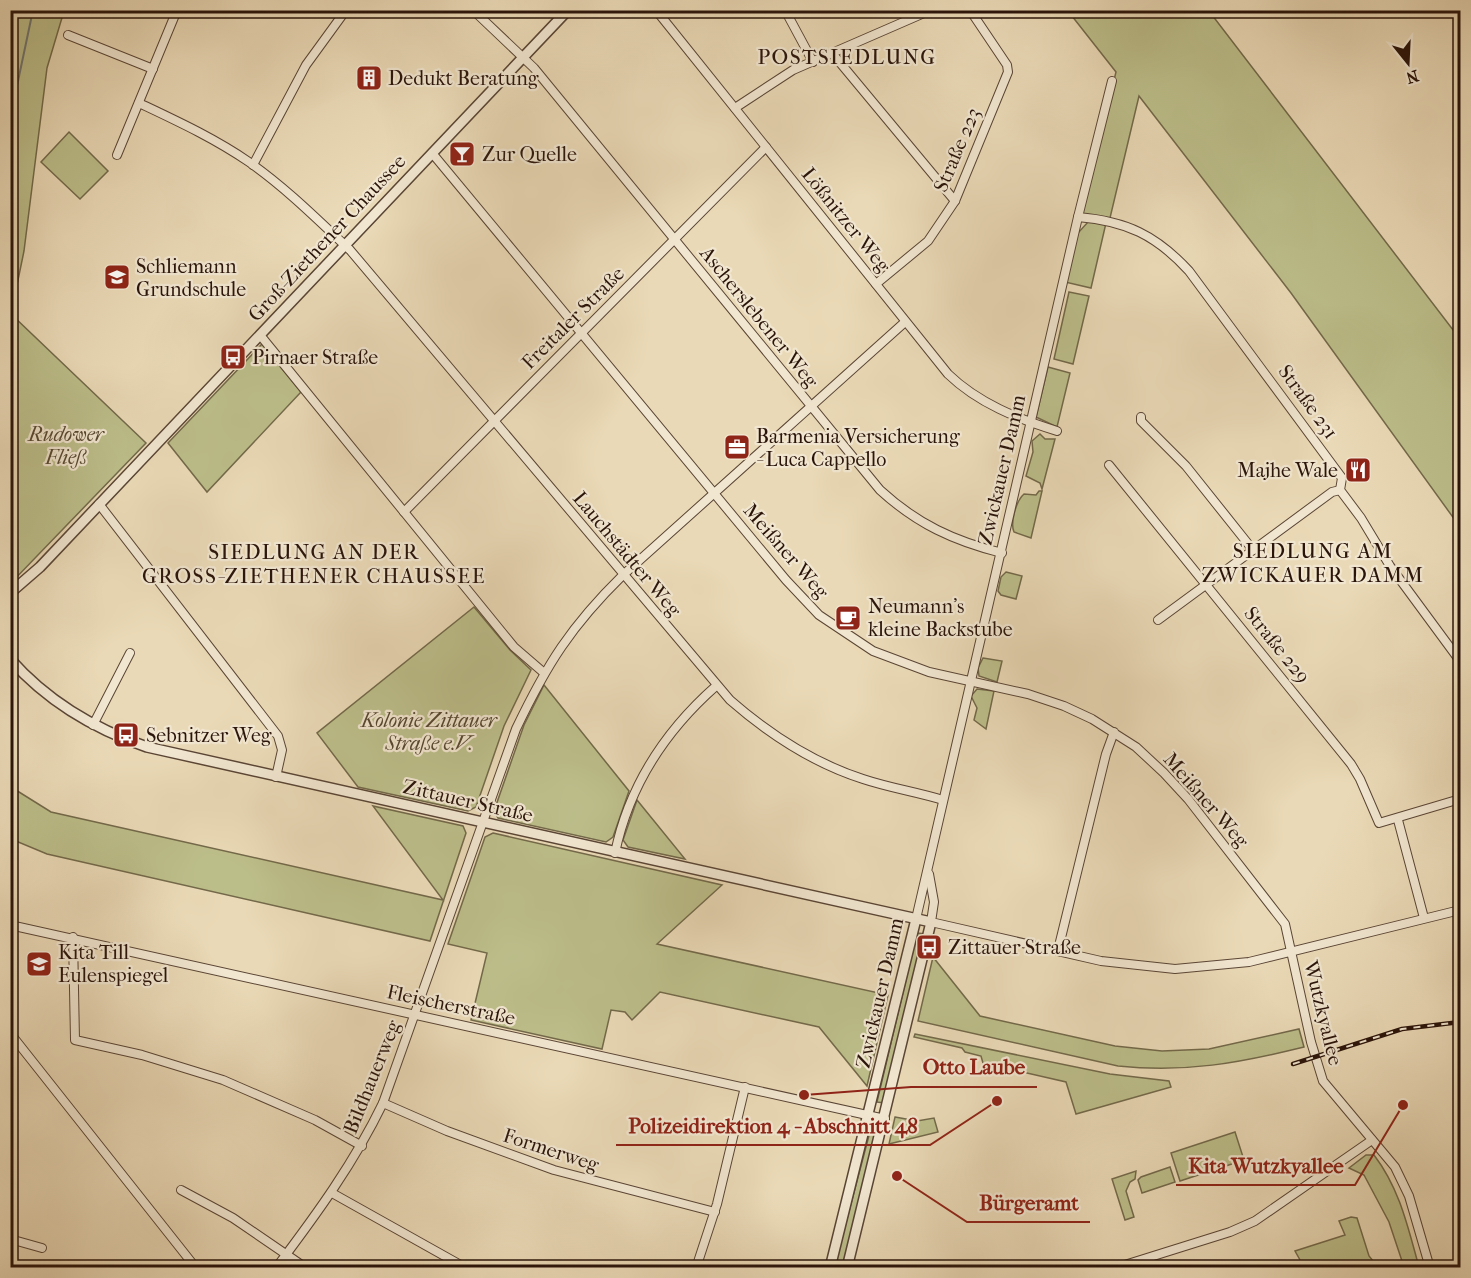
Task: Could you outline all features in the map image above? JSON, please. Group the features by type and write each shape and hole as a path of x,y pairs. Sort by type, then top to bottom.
{"street":[{"path":"117,155 177,10"},
{"path":"253,165 306,65 346,10"},
{"name":"Ascherslebener Weg","path":"473,10 523,57 880,490 900,508 950,538 1002,554"},
{"name":"Groß-Ziethener Chaussee","path":"10,593 34,573 568,10"},
{"name":"Lößnitzer Weg","path":"656,10 905,322 956,382 993,406 1032,423"},
{"path":"785,10 813,62"},
{"path":"735,108 793,70 931,10"},
{"name":"Straße 223","path":"876,284 928,241 955,201 1008,72 1007,65 970,10"},
{"path":"68,35 153,69"},
{"path":"832,53 955,201"},
{"name":"Zwickauer Damm","path":"830,1268 870,1115 1002,554 1078,217 1112,81"},
{"name":"Lauchstädter Weg","path":"139,103 209,138 253,165 303,206 344,245 716,686 768,731 816,760 864,780 944,800"},
{"name":"Freitaler Straße","path":"404,512 673,238 766,147"},
{"name":"Meißner Weg","path":"432,153 797,593 840,630 890,659 929,672 1064,705 1114,732 1144,754 1194,807 1282,917 1290,951"},
{"name":"Straße 231","path":"1078,217 1108,219 1130,228 1158,243 1182,263 1342,478 1340,490 1361,518 1390,566 1461,661"},
{"name":"Bildhauerweg","path":"276,1268 332,1193 362,1146 383,1103 516,729 543,672 579,620 623,575 905,322"},
{"path":"260,335 514,647 543,672"},
{"path":"1141,417 1141,421 1186,466 1253,550"},
{"path":"1032,423 1057,431"},
{"name":"Straße 229","path":"1109,465 1356,771 1375,819 1383,824 1398,820"},
{"path":"1158,620 1332,492 1340,490"},
{"path":"99,504 278,736 282,750 276,777"},
{"path":"93,725 130,653"},
{"name":"Zittauer Straße","path":"10,659 49,697 93,725 147,747 615,853 1129,965 1175,969 1225,966 1461,910"},
{"path":"615,853 626,810 655,754 673,729 716,686"},
{"path":"1058,950 1106,754 1114,732"},
{"path":"1424,918 1398,820 1461,799"},
{"name":"Zwickauer Damm","path":"847,1268 931,922 934,902 928,867"},
{"name":"Fleischerstraße","path":"10,925 73,937 885,1119"},
{"path":"73,937 75,1040 142,1055 223,1080 296,1111 362,1146"},
{"name":"Wutzkyallee","path":"1290,951 1313,1050 1323,1081 1395,1167 1404,1183 1430,1268"},
{"path":"10,1033 196,1268"},
{"path":"696,1268 715,1212 745,1087"},
{"name":"Formerweg","path":"383,1103 456,1134 554,1170 715,1212"},
{"path":"1114,1268 1245,1226 1277,1208 1372,1140"},
{"path":"181,1190 223,1212 287,1253 306,1268"},
{"path":"332,1193 466,1268"},
{"path":"10,1239 42,1248"}],"green space":[{"path":"11,10 64,11 47,68 24,251 11,314"},
{"path":"1068,11 1209,11 1460,339 1460,527 1291,293 1139,96 1110,218 1081,215 1116,72"},
{"path":"69,132 108,171 80,199 41,162"},
{"path":"1088,222 1106,223 1091,288 1065,282 1078,233"},
{"path":"1069,292 1089,296 1073,364 1054,359"},
{"name":"Rudower Fließ","path":"11,314 146,443 11,583"},
{"path":"262,344 301,392 207,492 168,443"},
{"path":"1048,367 1070,373 1057,427 1036,417"},
{"path":"1040,434 1045,439 1055,439 1042,489 1040,483 1026,476 1033,452 1032,441"},
{"path":"1042,491 1031,538 1014,532 1013,518 1021,497 1024,494 1036,495"},
{"path":"1006,572 1022,576 1016,599 1001,595 998,591 1001,577"},
{"name":"Kolonie Zittauer Straße e.V.","path":"474,607 510,650 531,670 504,726 476,807 468,811 358,787 317,733"},
{"path":"983,658 1002,661 997,682 979,676 978,668"},
{"name":"Kolonie Zittauer Straße e.V.","path":"544,685 629,791 613,837 606,842 498,818 494,811 524,725"},
{"path":"977,689 994,691 986,729 974,720 977,708 971,696"},
{"path":"11,787 51,812 443,900 373,806 463,826 466,833 430,941 47,854 11,839"},
{"path":"637,800 685,859 628,847 623,840"},
{"path":"493,833 722,885 657,944 888,995 867,1086 819,1027 660,992 632,1020 625,1012 611,1010 602,1049 471,1020 487,953 448,944 485,837"},
{"path":"917,933 925,934 885,1103 877,1102"},
{"path":"933,957 980,1016 1115,1046 1162,1051 1209,1049 1299,1029 1304,1047 1212,1065 1143,1068 1118,1066 918,1021"},
{"path":"915,1034 1110,1074 1169,1081 1171,1087 1076,1114 1066,1082 983,1063 981,1056 965,1052 962,1048 914,1037"},
{"path":"895,1117 917,1121 934,1118 938,1132 889,1144"},
{"path":"871,1128 878,1130 843,1267 834,1268"},
{"path":"1235,1132 1244,1160 1180,1181 1171,1153"},
{"path":"1366,1155 1374,1155 1397,1195 1419,1267 1404,1267 1389,1222 1364,1175 1349,1168"},
{"path":"1170,1167 1175,1182 1142,1193 1138,1180 1141,1177"},
{"path":"1136,1171 1135,1179 1130,1182 1126,1191 1134,1217 1125,1220 1112,1179"},
{"path":"1351,1217 1357,1218 1369,1256 1378,1267 1304,1267 1295,1251 1345,1235 1339,1221"}],"waterway":[{"name":"Rudower Fließ","path":"10,119 33,10"}],"railway":[{"path":"1293,1064 1402,1029 1460,1022"}],"place":[{"name":"Dedukt Beratung","path":"369,78"},
{"name":"Zur Quelle","path":"462,154"},
{"name":"Schliemann Grundschule","path":"117,277"},
{"name":"Pirnaer Straße","path":"233,357"},
{"name":"Barmenia Versicherung - Luca Cappello","path":"737,447"},
{"name":"Majhe Wale","path":"1358,470"},
{"name":"Neumann's kleine Backstube","path":"848,618"},
{"name":"Sebnitzer Weg","path":"126,735"},
{"name":"Zittauer Straße","path":"929,947"},
{"name":"Kita Till Eulenspiegel","path":"39,964"},
{"name":"Otto Laube","path":"804,1095"},
{"name":"Polizeidirektion 4 - Abschnitt 48","path":"997,1101"},
{"name":"Kita Wutzkyallee","path":"1403,1105"},
{"name":"Bürgeramt","path":"897,1176"}],"district":[{"name":"POSTSIEDLUNG","path":"847,57"},
{"name":"SIEDLUNG AM ZWICKAUER DAMM","path":"1313,563"},
{"name":"SIEDLUNG AN DER GROSS-ZIETHENER CHAUSSEE","path":"314,564"}]}
